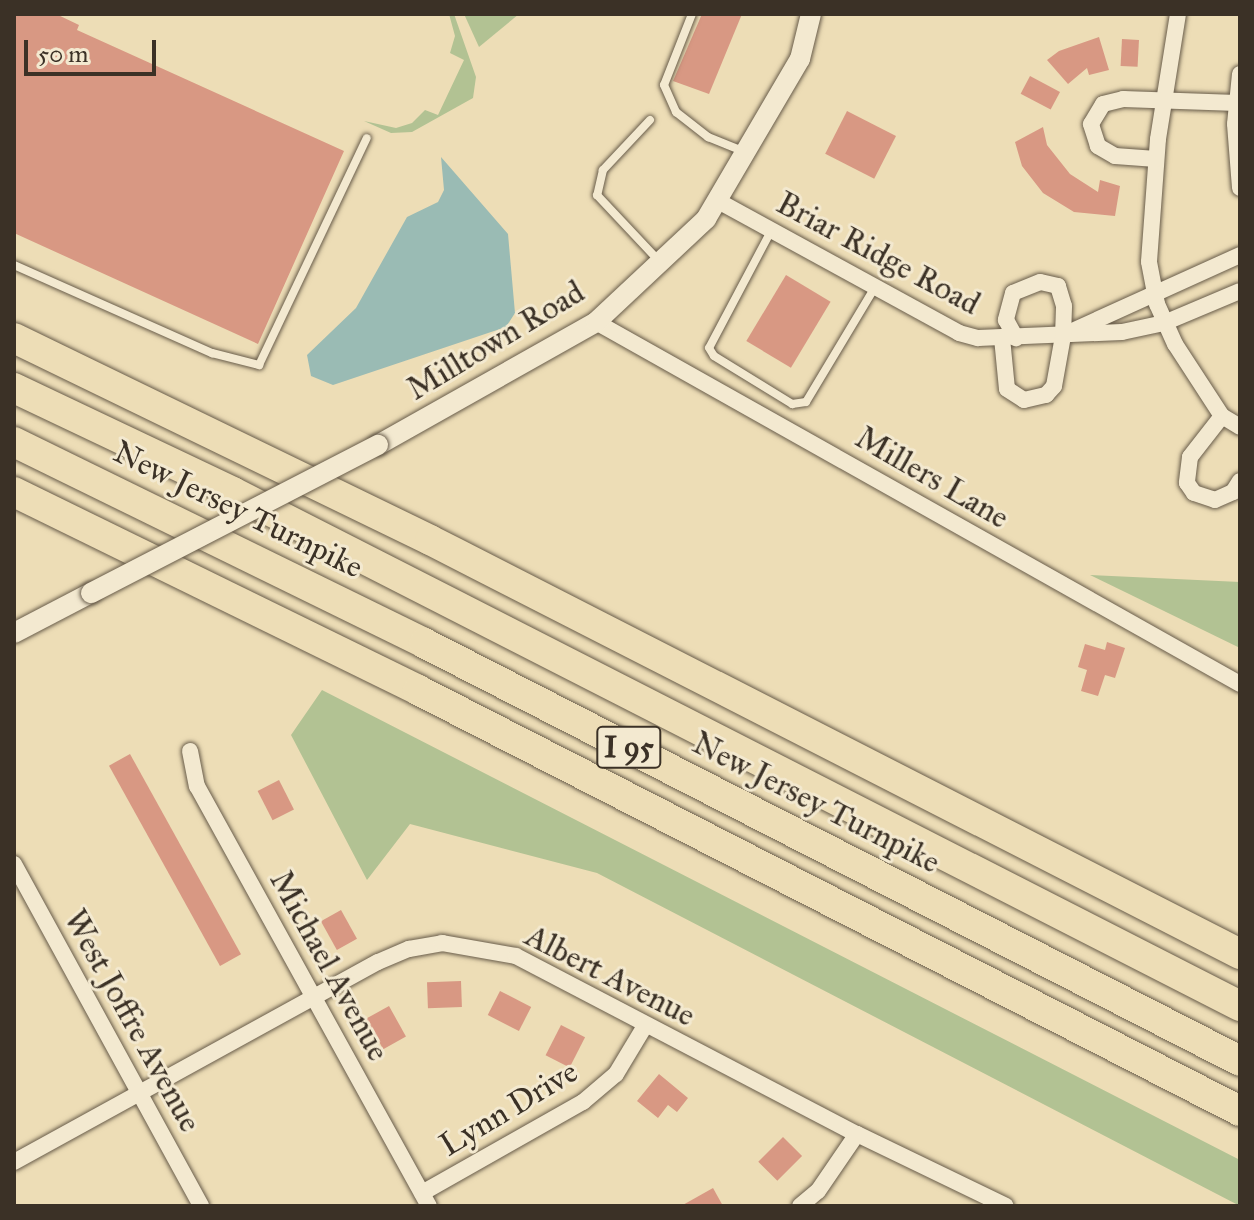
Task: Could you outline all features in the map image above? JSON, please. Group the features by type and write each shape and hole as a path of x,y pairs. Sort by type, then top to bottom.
{"highway":[{"name":"New Jersey Turnpike","path":"14,338 430,540 1240,954"},
{"name":"New Jersey Turnpike","path":"14,388 290,521 1240,1006"},
{"name":"New Jersey Turnpike","path":"14,442 411,636 1240,1061"},
{"name":"I 95","path":"14,492 418,690 1240,1111"}],"street":[{"name":"Milltown Road","path":"14,633 378,445 596,322 720,202 800,59 811,14"},
{"path":"1178,14 1156,159 1148,246 1154,291 1164,323 1222,416 1240,427"},
{"path":"1240,74 1237,103 1240,188"},
{"path":"1156,159 1108,154 1093,136 1091,124 1103,104 1114,99 1237,103"},
{"name":"Briar Ridge Road","path":"720,202 959,333 1009,338 1063,336 1164,323 1240,291"},
{"name":"Briar Ridge Road","path":"1063,336 1154,291 1240,255"},
{"path":"1040,282 1058,286 1064,306 1063,336 1054,386 1036,400 1024,400 1007,389 1009,338 1006,320 1013,293 1040,282"},
{"name":"Millers Lane","path":"596,322 1240,684"},
{"path":"1222,416 1190,457 1187,483 1194,493 1215,500 1226,497 1240,481"},
{"name":"Michael Avenue","path":"190,751 197,786 425,1200"},
{"name":"West Joffre Avenue","path":"14,864 201,1206"},
{"name":"Albert Avenue","path":"14,1162 409,949 477,946 516,956 645,1026 1006,1206"},
{"name":"Lynn Drive","path":"425,1200 583,1102 616,1074 645,1026"},
{"path":"800,1206 818,1191 857,1134"}],"lane":[{"path":"692,14 664,85 676,112 708,137 747,153"},
{"path":"650,120 603,170 597,195 660,261"},
{"path":"14,265 212,353 259,365 367,138"},
{"path":"772,230 709,348 714,356 792,404 806,402 875,287"}],"green space":[{"path":"449,14 454,14 476,77 473,98 412,132 391,133 364,121 396,128 412,123 425,110 438,115 464,60 450,53 455,36"},
{"path":"464,14 519,14 479,47"},
{"path":"1090,575 1240,582 1240,648"},
{"path":"322,690 1240,1160 1240,1206 597,873 410,824 367,880 291,735"}],"water":[{"path":"441,157 508,234 515,313 506,327 333,385 311,376 307,355 356,308 407,217 438,202 444,190"}],"building":[{"path":"14,14 56,14 79,25 77,30 344,151 258,344 14,233"},
{"path":"702,14 742,14 709,94 673,81"},
{"path":"1099,37 1109,70 1089,75 1087,68 1068,84 1047,60 1059,51"},
{"path":"1122,39 1139,40 1138,67 1121,66"},
{"path":"1030,76 1060,92 1051,110 1021,94"},
{"path":"847,111 896,136 874,179 825,154"},
{"path":"1043,127 1047,145 1070,174 1098,192 1100,180 1120,186 1115,216 1074,212 1043,193 1022,166 1015,142"},
{"path":"786,275 831,302 791,368 746,341"},
{"path":"1107,642 1125,648 1115,678 1105,675 1098,696 1081,691 1087,670 1078,667 1085,644 1105,650"},
{"path":"130,754 241,954 220,966 109,766"},
{"path":"279,780 294,809 273,820 258,791"},
{"path":"341,910 357,939 337,950 321,921"},
{"path":"461,981 462,1007 428,1008 427,982"},
{"path":"500,991 531,1007 519,1031 488,1015"},
{"path":"389,1006 406,1037 383,1049 366,1019"},
{"path":"561,1025 585,1037 570,1068 546,1055"},
{"path":"659,1074 688,1098 677,1112 668,1105 658,1118 637,1101"},
{"path":"783,1137 802,1156 777,1181 758,1162"},
{"path":"713,1188 723,1206 681,1206"}]}
